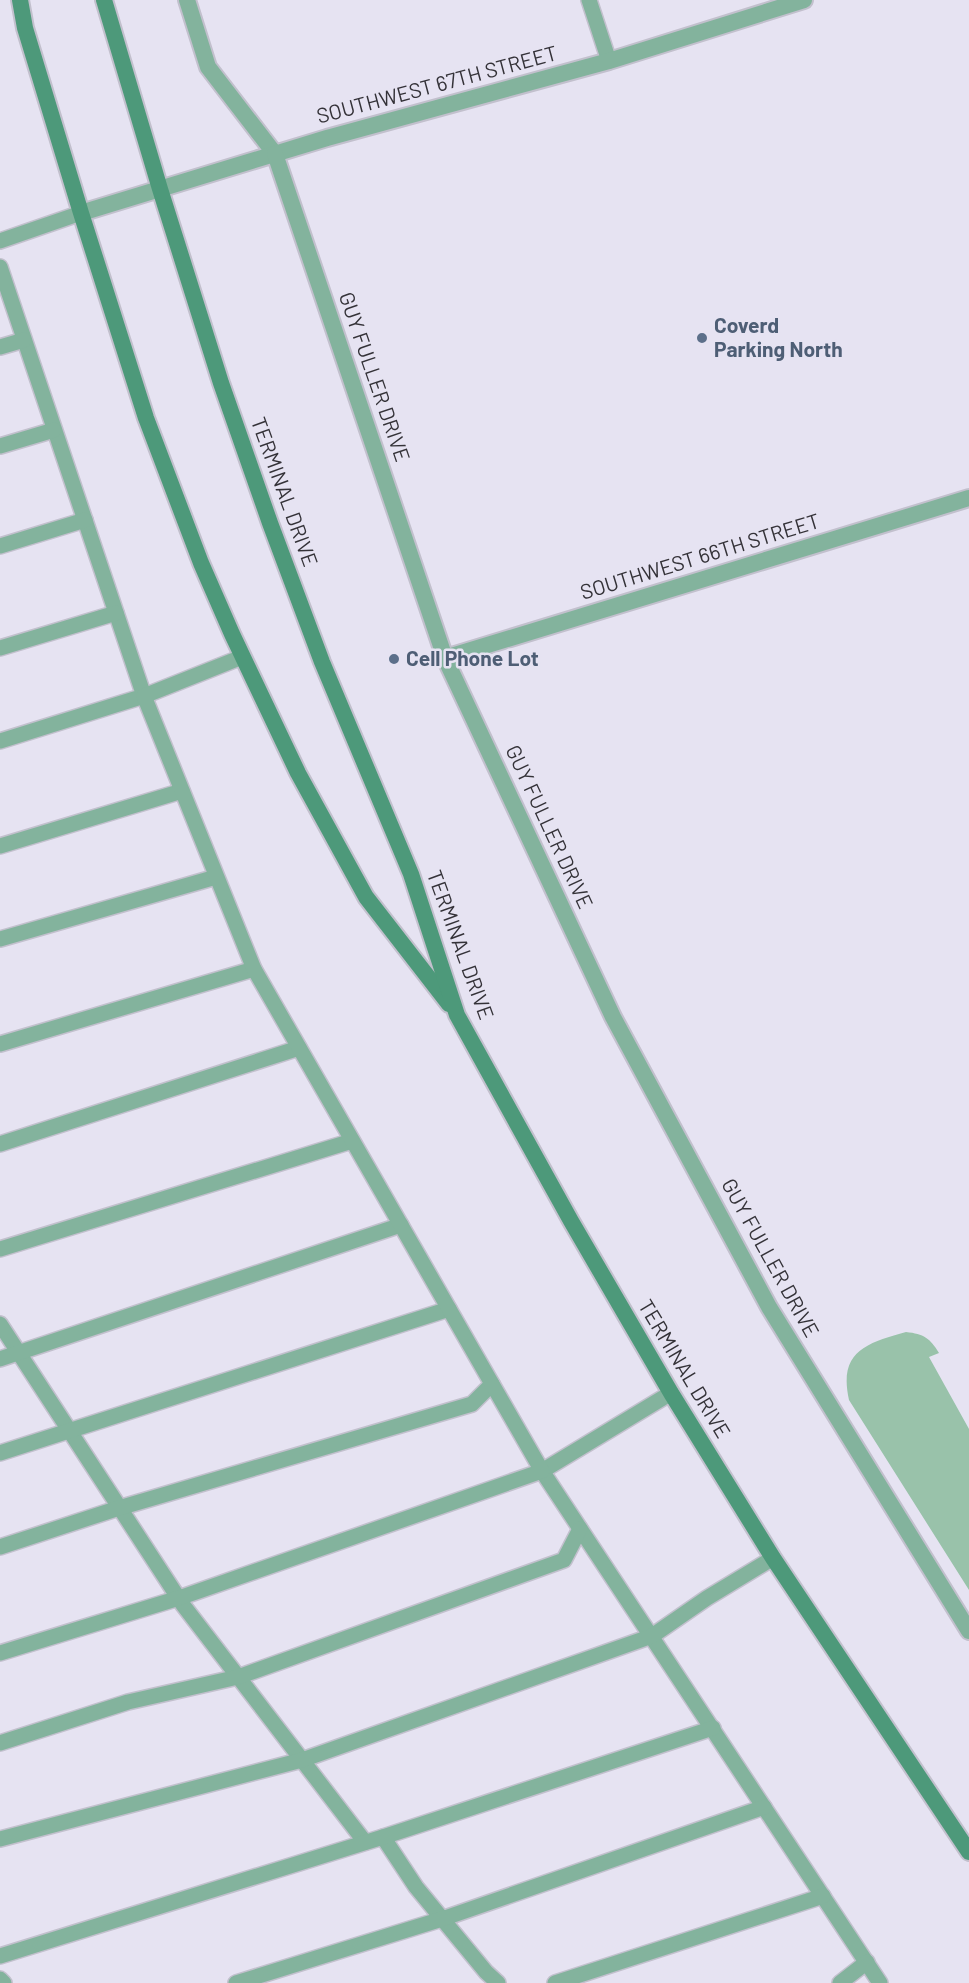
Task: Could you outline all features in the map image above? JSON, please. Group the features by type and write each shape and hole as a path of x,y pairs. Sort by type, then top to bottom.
{"main road":[{"path":"20,0 26,28 81,213 146,418 201,563 242,657 298,773 366,897 457,1015"},
{"name":"TERMINAL DRIVE","path":"104,0 221,383 322,662 411,874 457,1015 571,1221 671,1393 773,1558 969,1851"}],"street":[{"name":"GUY FULLER DRIVE","path":"187,0 208,67 275,154 445,658 613,1017 769,1307 969,1631"},
{"name":"SOUTHWEST 67TH STREET","path":"81,213 275,154 609,61 804,0"},
{"name":"SOUTHWEST 66TH STREET","path":"445,658 969,498"}],"lane":[{"path":"589,0 609,61"},
{"path":"0,242 81,213"},
{"path":"0,267 144,696 254,969 542,1471 880,1983"},
{"path":"0,347 24,340"},
{"path":"0,446 54,430"},
{"path":"0,546 85,520"},
{"path":"0,648 116,614"},
{"path":"0,741 144,696 242,657"},
{"path":"0,846 182,791"},
{"path":"0,939 216,877"},
{"path":"0,1044 254,969"},
{"path":"0,1144 299,1048"},
{"path":"0,1249 352,1141"},
{"path":"0,1359 401,1226"},
{"path":"0,1453 449,1309"},
{"path":"0,1324 178,1598 365,1842"},
{"path":"0,1547 119,1508 471,1404 492,1384"},
{"path":"0,1653 178,1598 542,1471 671,1393"},
{"path":"0,1743 128,1701 238,1677 564,1560 580,1529"},
{"path":"0,1839 302,1760 651,1636 707,1598 773,1558"},
{"path":"0,1956 383,1837 713,1728"},
{"path":"236,1983 442,1919 764,1807"},
{"path":"383,1837 416,1887 486,1972 498,1983"},
{"path":"555,1983 823,1896"},
{"path":"840,1983 867,1962"},
{"path":"0,1979 4,1983"}],"green space":[{"path":"906,1332 926,1338 936,1348 939,1353 929,1357 969,1429 969,1590 849,1400 847,1383 852,1360 868,1345"}],"place":[{"name":"Coverd Parking North","path":"702,338"},
{"name":"Cell Phone Lot","path":"394,659"}]}
